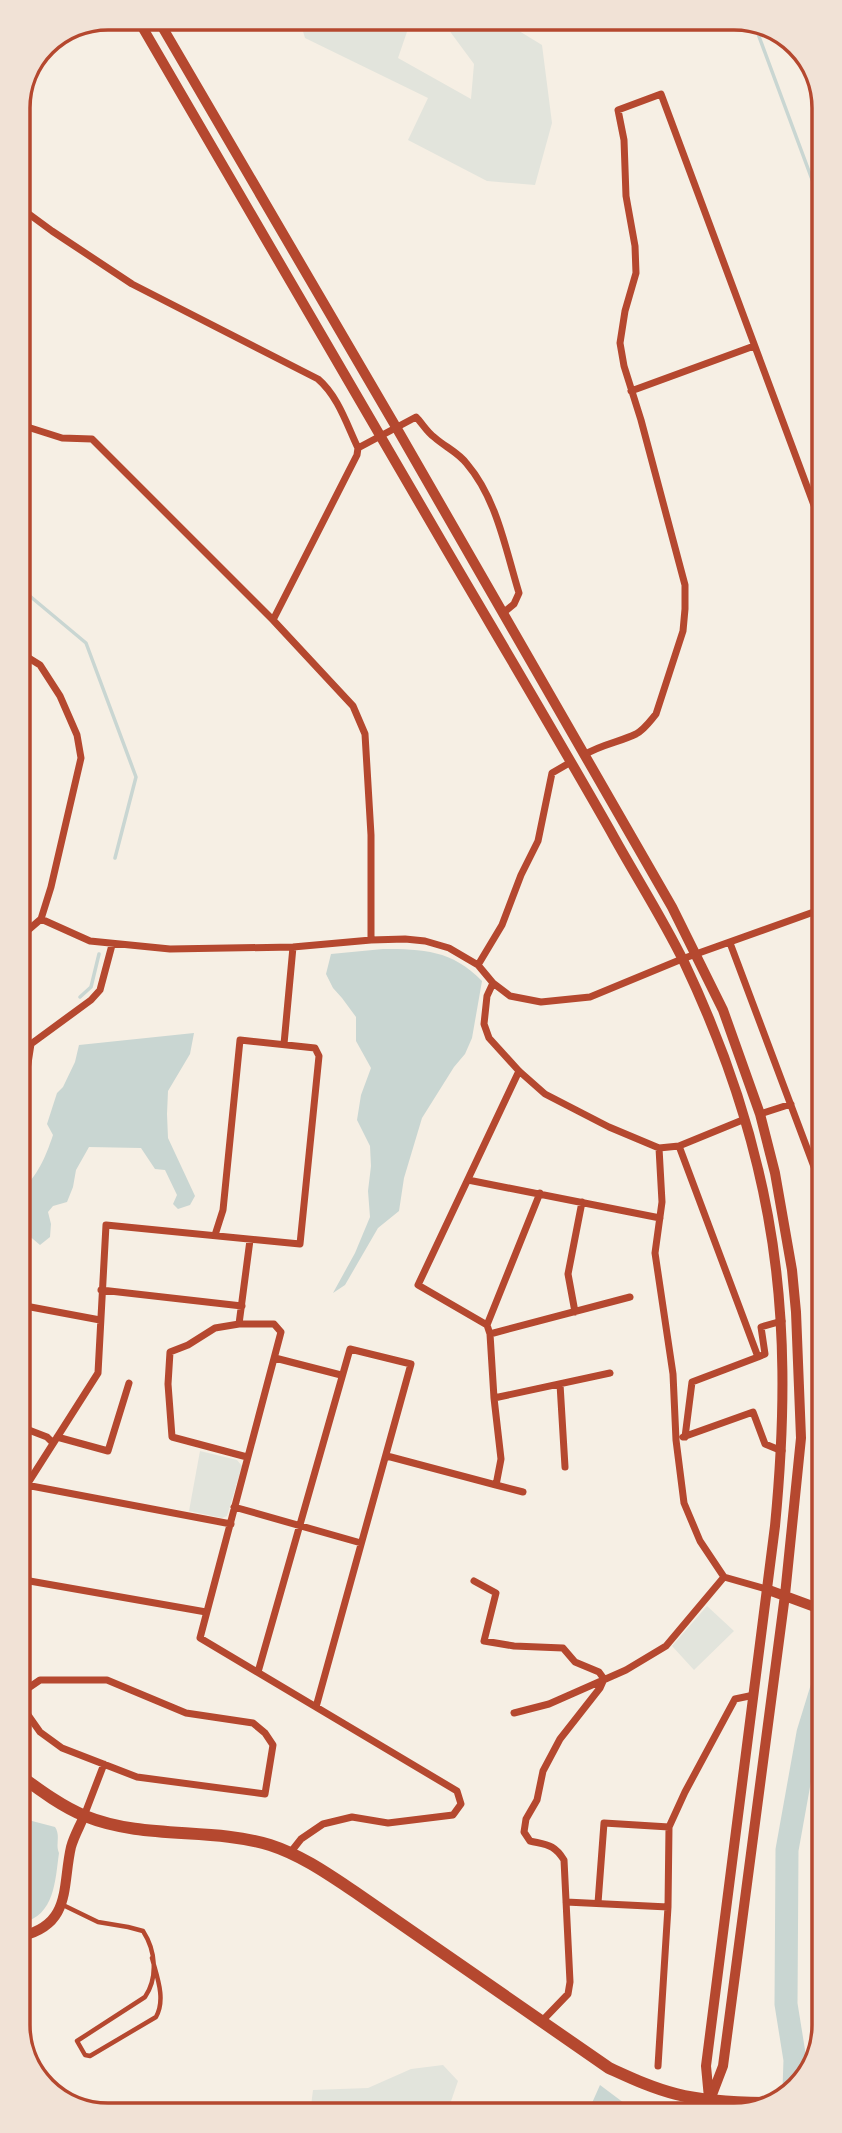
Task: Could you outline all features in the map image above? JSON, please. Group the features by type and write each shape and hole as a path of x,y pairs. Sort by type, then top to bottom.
{"main road":[{"path":"30,1782 84,1816 135,1828 247,1840 290,1853 344,1885 609,2068 647,2085 700,2103"}],"street":[{"path":"144,30 571,762 682,959 721,1048 745,1119 768,1217 782,1321 782,1451 754,1695 706,2064 709,2103"},
{"path":"164,30 672,907 723,1010 760,1114 779,1195 792,1270 801,1438 785,1595 723,2066 710,2103"},
{"path":"584,755 600,746 637,734 656,714 682,631 685,609 685,585 679,557 631,391 620,343 625,311 636,273 635,246 626,197 624,140 618,110 661,94 812,500"},
{"path":"30,214 132,284 318,379 336,402 358,448 357,455 273,620"},
{"path":"631,391 754,346"},
{"path":"358,448 416,417 433,437 456,452 468,464 494,513 519,593 514,604 503,613"},
{"path":"30,428 62,438 92,439 273,620 353,706 365,734 371,835 371,940"},
{"path":"30,659 40,665 60,696 77,735 81,758 51,887 41,919 30,928"},
{"path":"478,965 502,925 521,875 538,841 552,773 571,762"},
{"path":"41,919 90,941 170,949 293,947 371,940 425,941 449,948 478,965 493,983 510,996 541,1002 590,997 682,959 812,913"},
{"path":"730,943 812,1161"},
{"path":"30,1050 31,1044 91,1000 100,990 112,945"},
{"path":"285,1044 293,947"},
{"path":"493,983 487,996 484,1024 489,1038 519,1071 545,1094 609,1127 659,1148 679,1146 745,1119"},
{"path":"30,1479 98,1373 106,1224 300,1244 319,1056 315,1048 240,1040 223,1210 215,1235"},
{"path":"487,1325 418,1285 519,1071"},
{"path":"760,1114 791,1104"},
{"path":"679,1146 758,1357"},
{"path":"659,1148 662,1202 655,1253 673,1374 676,1440 684,1503 700,1541 724,1577 812,1605"},
{"path":"468,1180 660,1218"},
{"path":"496,1485 501,1459 487,1325 540,1193"},
{"path":"575,1312 568,1274 582,1202"},
{"path":"239,1324 250,1240"},
{"path":"101,1290 242,1306"},
{"path":"490,1334 630,1297"},
{"path":"30,1307 100,1320"},
{"path":"685,1437 692,1382 765,1354 761,1327 782,1321"},
{"path":"247,1457 172,1437 168,1384 170,1352 188,1345 215,1328 239,1324 274,1324 281,1332 275,1358 200,1637 457,1791 461,1804 453,1815 388,1823 352,1817 323,1824 301,1839 290,1853"},
{"path":"258,1672 350,1349 411,1364 316,1707"},
{"path":"275,1358 341,1375"},
{"path":"494,1398 610,1373"},
{"path":"30,1430 55,1440 108,1451 130,1383"},
{"path":"560,1384 565,1467"},
{"path":"676,1440 753,1412 765,1444 782,1451"},
{"path":"387,1455 523,1492"},
{"path":"30,1486 231,1524"},
{"path":"234,1507 361,1543"},
{"path":"514,1713 548,1704 641,1663 666,1646 724,1577"},
{"path":"30,1581 206,1612"},
{"path":"474,1581 496,1593 484,1641 514,1646 562,1648 575,1662 599,1672 604,1679"},
{"path":"542,2021 568,1994 570,1982 564,1860 551,1846 530,1841 524,1832 526,1819 537,1800 543,1770 560,1739 604,1679"},
{"path":"30,1687 40,1680 107,1680 186,1713 253,1723 265,1733 273,1745 265,1794 137,1777 62,1748 40,1732 30,1718"},
{"path":"658,2066 668,1907 669,1827 735,1699 754,1695"},
{"path":"30,1933 45,1926 62,1905 72,1846 104,1764"},
{"path":"598,1903 604,1823 669,1827"},
{"path":"566,1902 668,1907"}],"lane":[{"path":"62,1905 99,1922 143,1931 152,1947 152,1958 154,1979 145,1997 77,2041 85,2055 90,2056 156,2017 161,2008 160,1988 152,1958"}],"shaded area":[{"path":"303,30 408,30 398,58 471,99 474,64 449,30 518,30 542,45 552,123 535,185 487,181 408,140 428,98 305,38"},
{"path":"383,949 436,953 460,963 482,981 472,1038 465,1054 422,1118 404,1178 399,1211 378,1228 345,1285 333,1293 355,1253 370,1217 370,1146 357,1120 361,1095 371,1068 356,1041 356,1017 333,988 326,974 331,954"},
{"path":"194,1033 190,1054 168,1091 167,1114 168,1138 195,1196 190,1205 178,1209 173,1204 177,1195 165,1170 155,1169 141,1148 89,1147 76,1170 67,1202 53,1206 48,1212 50,1237 40,1245 30,1236 30,1181 47,1152 53,1135 47,1124 57,1093 63,1087 75,1062 79,1045"},
{"path":"200,1451 237,1460 242,1466 227,1516 222,1518 189,1511"},
{"path":"707,1606 734,1631 694,1670 672,1646"},
{"path":"30,1820 55,1827 59,1853 51,1896 41,1913 30,1920"},
{"path":"443,2065 458,2081 450,2103 311,2103 313,2090 368,2088 411,2069"},
{"path":"600,2085 624,2103 592,2103"}],"waterway":[{"path":"758,34 812,179"},
{"path":"30,596 86,643 136,777 115,858"},
{"path":"80,997 91,987 99,954"},
{"path":"794,2075 795,2060 786,2004 787,1850 812,1720"}]}
